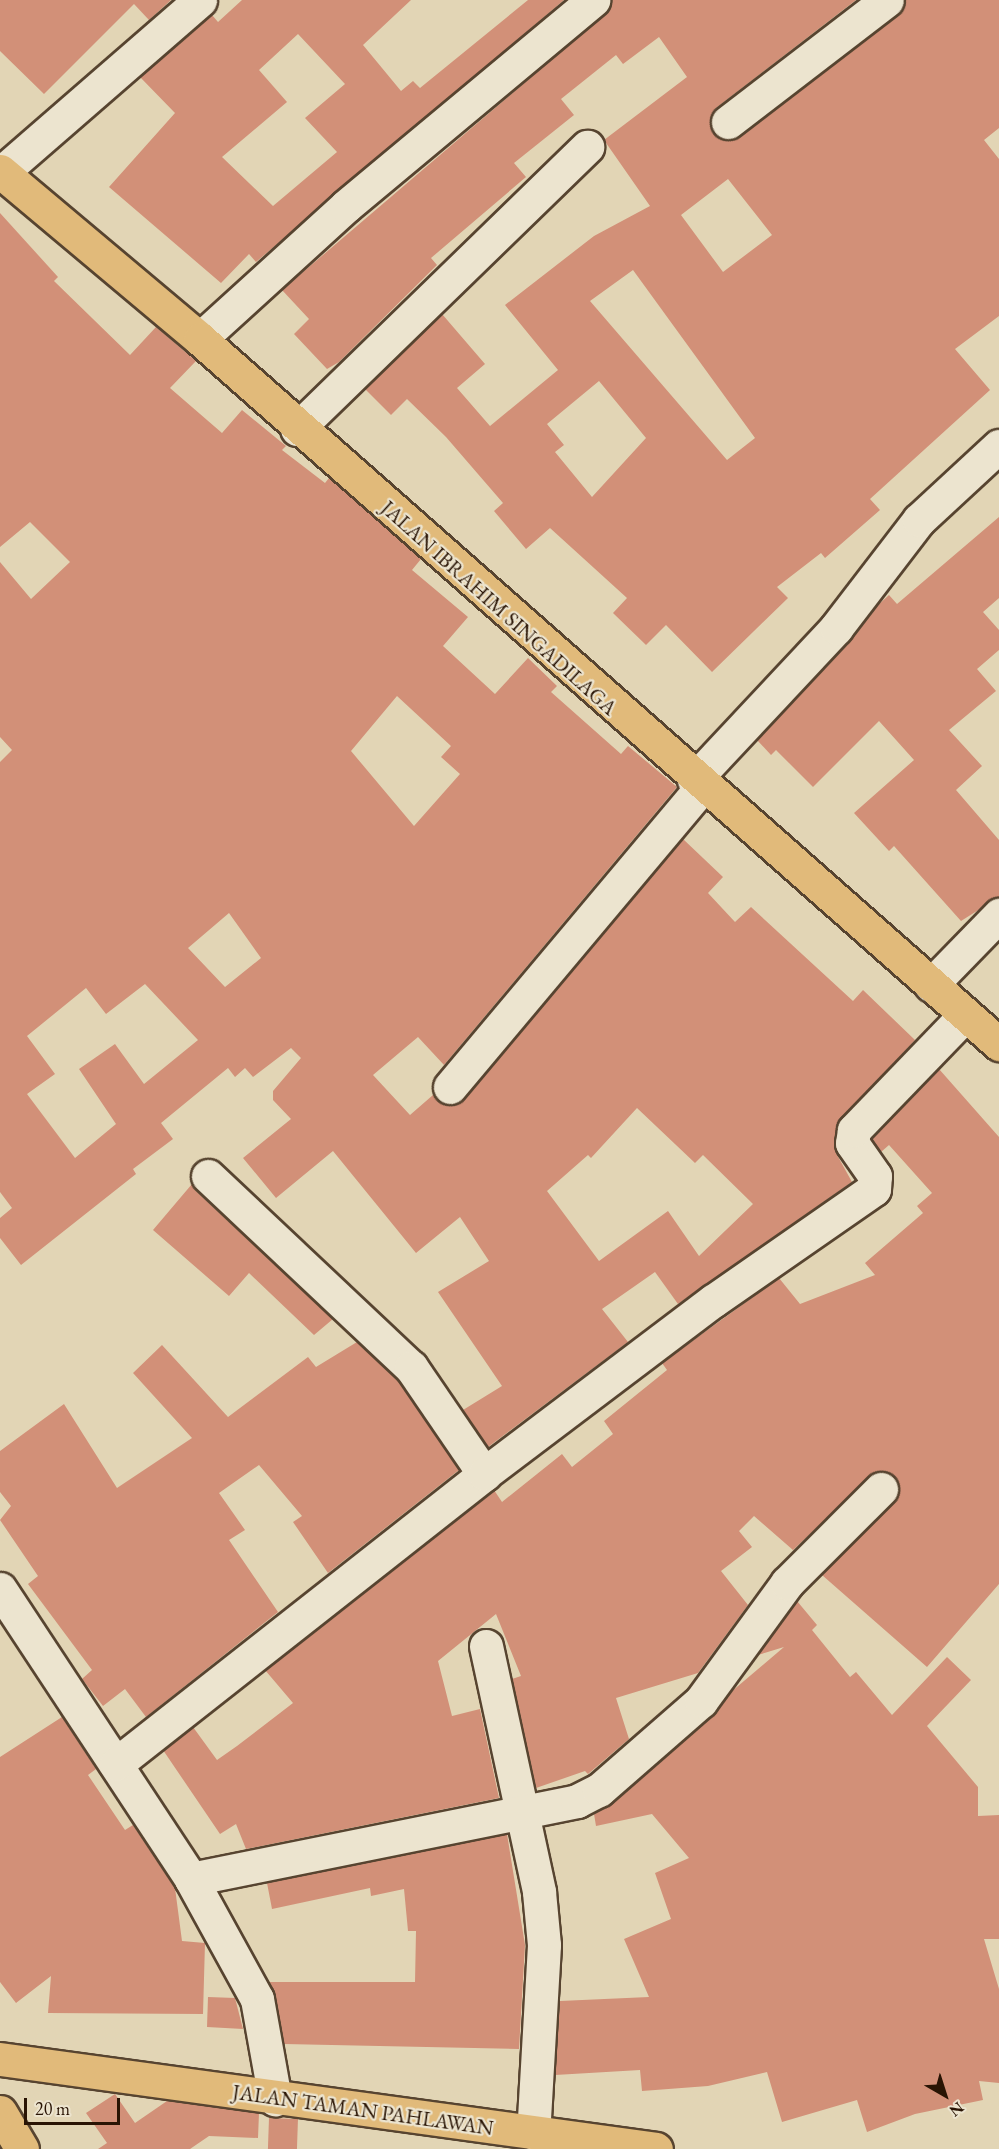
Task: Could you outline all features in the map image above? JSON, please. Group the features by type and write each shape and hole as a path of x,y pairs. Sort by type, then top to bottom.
{"main road":[{"name":"JALAN IBRAHIM SINGADILAGA","path":"0,172 200,339 297,429 698,784 999,1044"},
{"name":"JALAN TAMAN PAHLAWAN","path":"0,2058 275,2098 656,2149"}],"street":[{"path":"0,172 200,0"},
{"path":"200,339 346,206 593,0"},
{"path":"728,123 887,0"},
{"path":"297,429 586,147"},
{"path":"450,1087 698,784 836,628 919,520 999,446"},
{"path":"931,986 999,915"},
{"path":"116,1764 484,1474 713,1301 874,1190 875,1176 852,1143 854,1130 965,1015"},
{"path":"208,1176 411,1367 484,1474"},
{"path":"191,1879 577,1801 599,1790 663,1740 701,1701 787,1583 881,1489"},
{"path":"0,1589 191,1879 257,1998 275,2098"},
{"path":"486,1646 525,1811 544,1945 533,2133"}],"building":[{"path":"0,0 171,0 149,20 134,4 44,94 0,51"},
{"path":"242,0 411,0 363,45 401,91 413,81 420,88 528,0 564,0 256,262 249,254 221,283 109,187 175,113 140,77 212,15 218,22","holes":["298,34 345,84 305,118 337,152 273,206 222,157 287,102 259,70"]},
{"path":"611,0 856,0 716,108 710,125 714,134 730,141 898,15 905,0 999,0 999,128 984,140 999,159 999,316 955,349 990,390 870,499 880,510 825,558 821,553 777,587 788,598 712,672 666,625 646,645 613,613 627,598 550,528 526,549 494,511 503,503 446,437 407,399 391,415 365,389 442,314 485,364 457,388 490,426 558,370 505,305 594,236 650,206 604,140 687,77 659,37 623,64 616,55 561,99 574,115 514,163 526,177 431,258 437,265 339,362 327,369 294,334 309,319 282,290 605,14","holes":["728,179 772,235 723,272 681,215","633,270 755,438 727,460 590,301","599,381 646,438 592,497 555,452 564,445 547,424"]},
{"path":"0,213 58,277 54,281 130,355 156,327 196,361 170,388 222,433 242,410 286,446 282,450 325,483 329,478 421,559 412,570 468,617 443,646 495,694 528,658 557,686 551,692 621,754 628,746 677,787 444,1065 418,1037 373,1075 410,1115 433,1095 447,1105 464,1099 683,839 723,877 708,893 735,922 751,907 853,1001 863,990 915,1040 836,1126 836,1153 852,1182 678,1304 655,1272 602,1309 628,1342 488,1447 463,1410 502,1386 438,1292 489,1261 460,1217 416,1253 333,1151 276,1198 243,1158 291,1119 273,1100 273,1091 301,1058 291,1048 253,1077 245,1068 235,1077 228,1068 161,1123 173,1139 133,1169 136,1174 21,1265 0,1238 0,1218 12,1208 0,1192 0,762 12,750 0,737 0,562 31,599 70,562 30,522 0,547","holes":["397,696 451,746 441,757 460,774 414,826 351,751","229,913 261,958 225,987 188,948","145,984 198,1040 144,1084 115,1044 79,1069 116,1124 75,1158 27,1094 55,1074 27,1036 86,988 106,1014","637,1108 695,1163 703,1155 753,1204 699,1256 668,1211 599,1261 547,1191 588,1155 591,1158"]},
{"path":"999,517 999,598 983,612 999,630 999,650 977,669 996,691 949,730 982,766 956,790 999,840 999,897 961,921 894,846 889,851 854,813 914,760 879,721 813,787 776,750 771,755 757,740 877,606 889,595 897,604"},
{"path":"939,1069 999,1137 999,1584 927,1667 822,1575 899,1494 895,1476 877,1471 793,1550 754,1516 739,1531 752,1547 721,1571 748,1605 698,1673 616,1698 629,1739 588,1774 585,1771 536,1788 512,1679 521,1676 496,1614 438,1661 452,1716 480,1709 499,1798 246,1849 236,1824 220,1834 163,1750 193,1727 217,1760 237,1746 293,1703 265,1670 494,1490 502,1502 562,1454 572,1467 613,1434 604,1421 667,1370 662,1363 779,1278 800,1304 875,1275 865,1263 923,1213 917,1206 932,1193 889,1145 881,1152 872,1139"},
{"path":"192,1184 195,1190 333,1319 314,1335 249,1273 229,1296 153,1230"},
{"path":"357,1342 397,1379 459,1470 328,1573 293,1522 302,1516 259,1465 219,1493 245,1530 229,1540 278,1612 146,1717 125,1689 103,1706 82,1679 92,1670 28,1584 38,1576 0,1520 11,1506 0,1492 0,1451 64,1404 117,1488 192,1438 133,1373 162,1345 228,1417 308,1357 316,1367"},
{"path":"797,1601 817,1625 812,1630 850,1677 856,1672 892,1715 947,1657 971,1680 927,1726 978,1787 978,1816 999,1815 999,1939 984,1939 999,1989 999,2083 979,2081 983,2100 915,2114 867,2132 857,2100 782,2122 767,2072 708,2086 642,2091 640,2070 555,2075 560,2001 649,1997 624,1939 671,1919 655,1873 689,1858 652,1814 596,1826 594,1814 713,1715 731,1692 784,1647 758,1655"},
{"path":"62,1717 96,1769 88,1775 125,1830 133,1825 175,1888 182,1941 205,1943 203,2014 48,2013 51,1976 16,2003 0,1982 0,1757"},
{"path":"507,1834 525,1945 519,2049 284,2044 269,1982 415,1982 416,1931 408,1931 404,1889 371,1896 370,1888 272,1909 267,1883"},
{"path":"208,1997 235,1998 243,2029 207,2027"},
{"path":"115,2094 135,2123 167,2101 259,2113 258,2138 209,2136 190,2149 98,2149 107,2143 86,2113"},
{"path":"269,2118 298,2119 297,2149 268,2149"}]}
